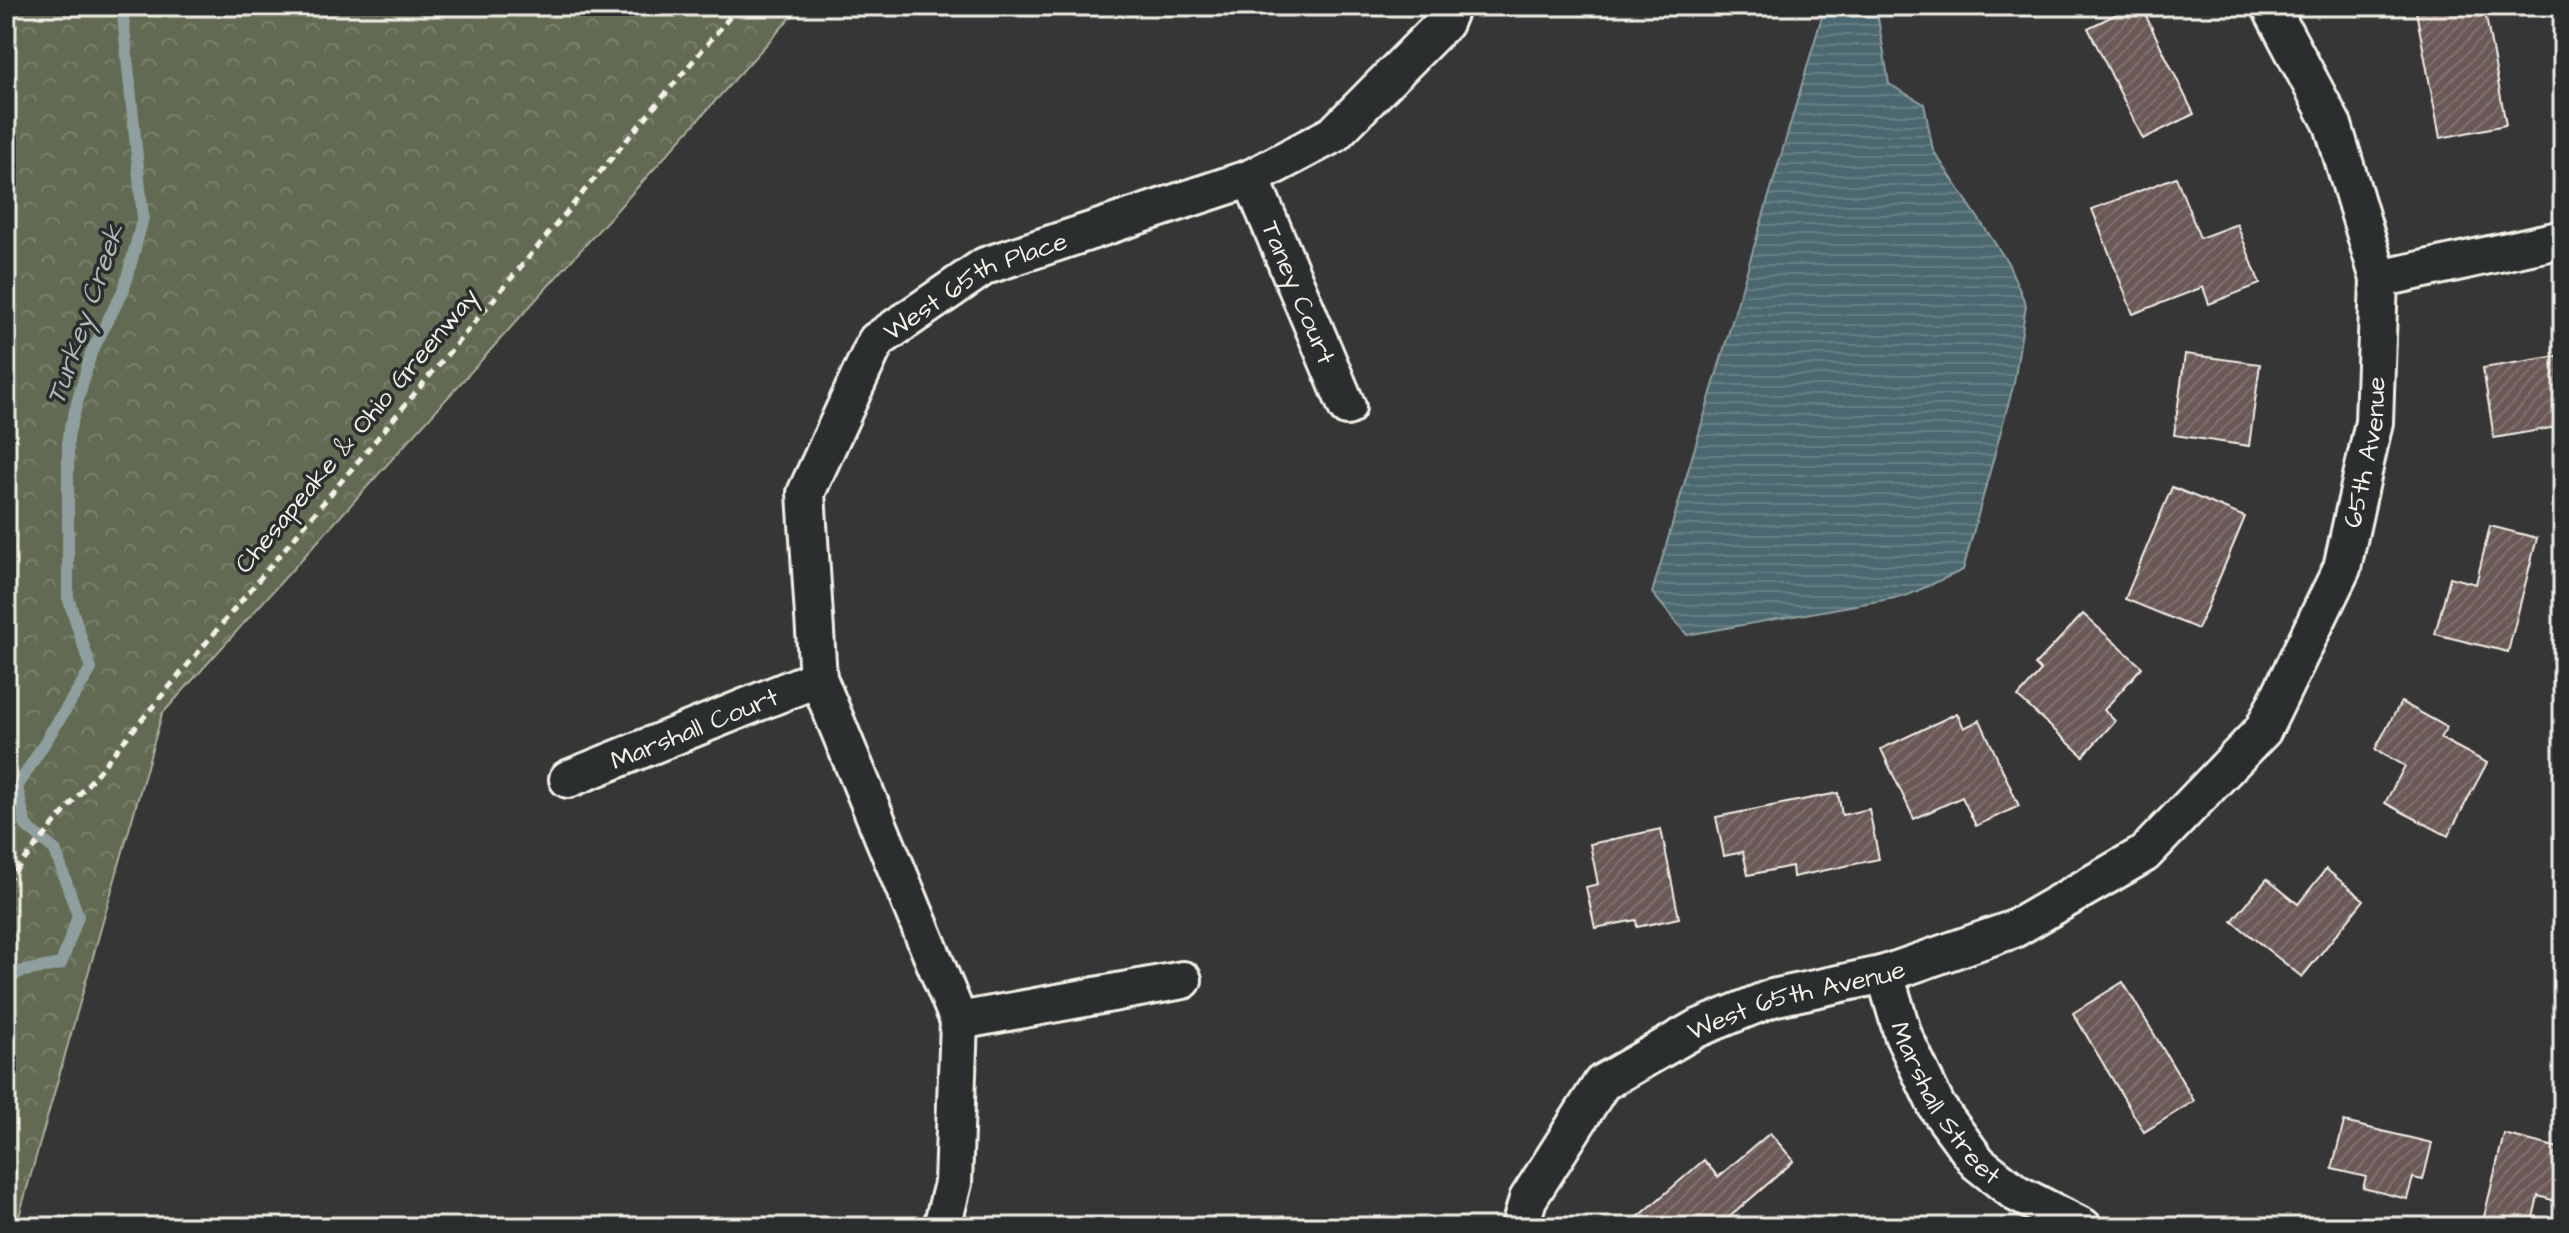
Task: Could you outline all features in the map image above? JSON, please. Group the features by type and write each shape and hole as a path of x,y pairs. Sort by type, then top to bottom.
{"street":[{"name":"West 65th Place","path":"942,1227 953,1183 959,1021 818,678 806,493 876,341 985,266 1251,178 1334,134 1444,23 1451,6"},
{"name":"65th Avenue","path":"2144,854 2263,730 2342,568 2374,422 2379,279 2333,125 2270,6"},
{"name":"Taney Court","path":"1251,178 1347,407"},
{"path":"2379,279 2563,239"},
{"name":"Marshall Court","path":"568,779 818,678"},
{"name":"West 65th Avenue","path":"1520,1227 1528,1199 1602,1083 1696,1029 1772,998 1885,974 2014,929 2144,854"},
{"name":"Marshall Street","path":"1885,974 1903,1035 1937,1107 1978,1163 2016,1193 2083,1227"},
{"path":"959,1021 1183,980"}],"path":[{"name":"Chesapeake & Ohio Greenway","path":"6,882 739,6"}],"green space":[{"path":"6,6 801,6 162,714 16,1227 6,1227"}],"water":[{"path":"1825,6 1876,6 1889,84 1924,104 1933,150 2008,263 2026,305 2014,383 1963,570 1906,596 1687,635 1652,593"}],"building":[{"path":"2133,6 2141,6 2194,114 2143,139 2088,28"},
{"path":"2415,6 2484,6 2506,125 2440,138"},
{"path":"2176,177 2200,238 2237,224 2260,284 2209,304 2203,287 2133,314 2092,209"},
{"path":"2185,354 2260,364 2249,446 2174,435"},
{"path":"2563,355 2563,426 2494,438 2483,368"},
{"path":"2172,487 2245,517 2198,629 2125,599"},
{"path":"2490,526 2537,538 2508,652 2435,634 2450,577 2476,584"},
{"path":"2083,614 2142,667 2104,710 2115,721 2083,756 2018,697 2041,671 2035,665"},
{"path":"2401,702 2447,727 2440,738 2487,763 2448,836 2385,803 2405,766 2375,749"},
{"path":"1957,713 1964,728 1980,720 2019,806 1976,826 1962,797 1914,819 1881,749"},
{"path":"1838,793 1842,815 1869,809 1879,859 1793,877 1792,866 1748,875 1743,852 1724,856 1716,817"},
{"path":"1661,829 1679,918 1637,927 1636,920 1595,928 1586,887 1598,884 1590,844"},
{"path":"2326,869 2364,900 2302,977 2232,921 2267,879 2298,904"},
{"path":"2123,982 2194,1101 2144,1132 2073,1013"},
{"path":"2344,1122 2432,1143 2423,1180 2413,1178 2407,1199 2363,1188 2366,1177 2332,1169"},
{"path":"1770,1133 1794,1161 1718,1227 1645,1227 1637,1218 1704,1160 1718,1177"},
{"path":"2504,1134 2563,1149 2563,1203 2538,1196 2531,1227 2507,1227 2483,1221"}],"waterway":[{"name":"Turkey Creek","path":"6,982 19,972 61,964 78,916 55,850 26,826 17,787 91,669 68,597 68,436 91,353 124,289 143,218 122,6"}]}
